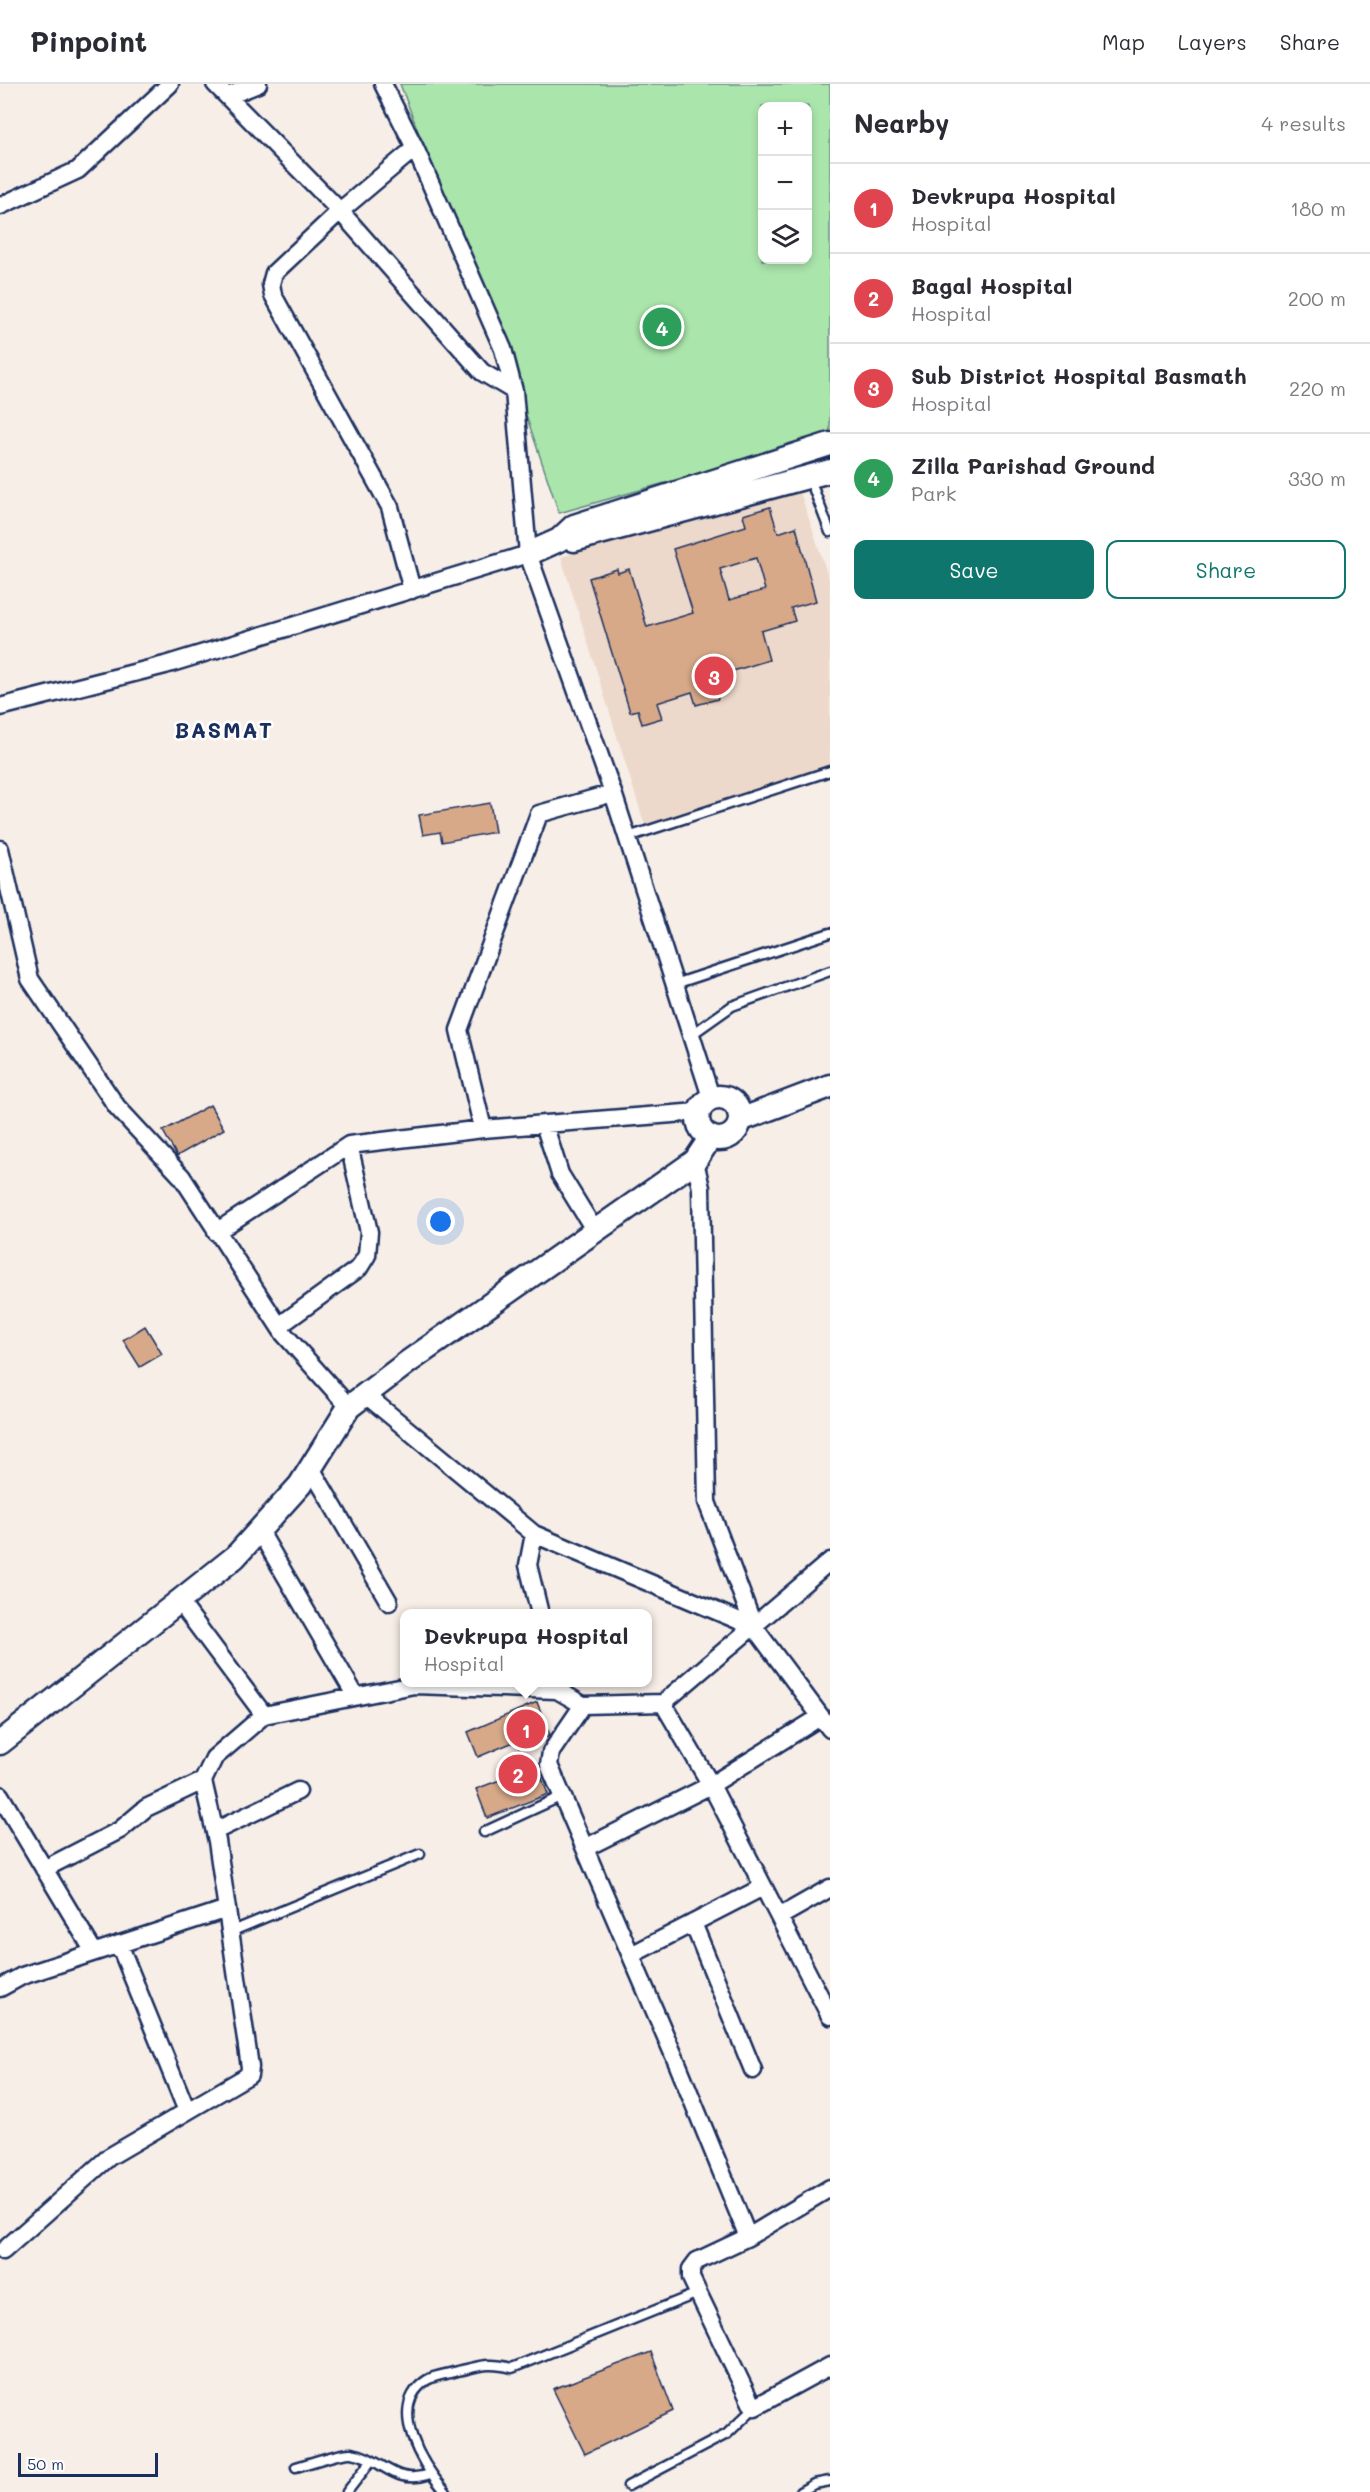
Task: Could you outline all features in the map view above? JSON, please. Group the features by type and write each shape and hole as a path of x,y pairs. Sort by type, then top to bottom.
{"main road":[{"path":"528,554 559,540 574,526 830,444"},
{"path":"559,540 580,539 820,474"},
{"path":"740,1120 830,1086"},
{"path":"722,1096 732,1101 738,1109 740,1120 733,1133 719,1139 703,1132 698,1122 705,1105 722,1096"},
{"path":"0,1743 235,1557 300,1485 358,1402 408,1362 695,1161 711,1137"}],"street":[{"path":"0,206 78,170 171,84"},
{"path":"215,84 340,211 482,372 514,391"},
{"path":"228,96 258,84"},
{"path":"216,1232 349,1145 705,1105 691,1035 614,793 528,554 514,391 503,349 415,148 382,84"},
{"path":"412,590 390,507 273,295 271,284 274,273 340,211 415,148"},
{"path":"0,707 165,665 528,554"},
{"path":"483,1129 459,1030 539,814 614,793"},
{"path":"0,849 30,980 117,1107 182,1177 279,1326 358,1402 534,1534 754,1627"},
{"path":"544,1124 560,1174 595,1231"},
{"path":"279,1326 359,1268 367,1255 369,1232 349,1145"},
{"path":"585,1848 711,1785 825,1723 754,1627 707,1502 701,1188 695,1161"},
{"path":"311,1468 389,1602"},
{"path":"260,1530 355,1695"},
{"path":"534,1534 528,1565 539,1609"},
{"path":"557,1687 583,1705 663,1703 830,1561"},
{"path":"179,1601 264,1715"},
{"path":"3,2251 109,2157 249,2075 250,2067 215,1831 203,1781 214,1758 264,1715 402,1687"},
{"path":"663,1703 711,1785 830,2016"},
{"path":"583,1705 549,1759 549,1765 748,2237"},
{"path":"44,1869 120,1830 146,1808 203,1781"},
{"path":"215,1831 298,1791"},
{"path":"0,1795 94,1952"},
{"path":"631,1955 764,1887"},
{"path":"779,1917 830,1888"},
{"path":"0,1988 22,1976 227,1909"},
{"path":"693,1923 753,2070"},
{"path":"119,1944 187,2111"},
{"path":"830,2188 748,2237 697,2261 691,2270 691,2278 698,2293 755,2407 830,2366"}],"lane":[{"path":"820,474 830,532"},
{"path":"628,837 830,771"},
{"path":"675,984 830,933"},
{"path":"691,1035 732,1006 830,971"},
{"path":"484,1832 562,1796"},
{"path":"230,1932 420,1854"},
{"path":"446,2492 430,2474 415,2447 409,2422 410,2400 417,2387 429,2378 492,2363 512,2368 698,2293"},
{"path":"628,2486 727,2434 755,2407"},
{"path":"296,2467 350,2453 397,2475 416,2479 430,2474"},
{"path":"347,2492 371,2461"},
{"path":"800,2492 814,2484 830,2481"}],"shaded area":[{"path":"798,486 830,582 830,770 646,829 561,557"}],"green space":[{"path":"400,84 830,84 830,436 559,513 519,394"}],"building":[{"path":"770,507 778,533 796,527 816,601 791,608 795,621 761,631 769,660 720,675 723,685 715,687 718,699 696,705 692,692 657,703 662,718 642,724 638,710 630,712 589,578 617,569 618,573 629,569 647,627 693,613 673,549 746,526 743,515","holes":["756,558 765,590 729,600 720,569"]},
{"path":"490,803 495,832 442,842 440,832 423,835 419,815"},
{"path":"210,1105 224,1129 177,1156 163,1131"},
{"path":"145,1326 162,1354 140,1367 123,1340"},
{"path":"537,1702 550,1735 519,1748 516,1741 478,1757 468,1732"},
{"path":"537,1766 548,1794 487,1818 476,1789"},
{"path":"651,2352 673,2411 585,2454 553,2389"}],"place":[{"name":"Zilla Parishad Ground","path":"662,327"},
{"name":"Sub District Hospital Basmath","path":"714,676"},
{"name":"Devkrupa Hospital","path":"526,1729"},
{"name":"Bagal Hospital","path":"518,1774"}],"district":[{"name":"BASMAT","path":"224,729"}]}
